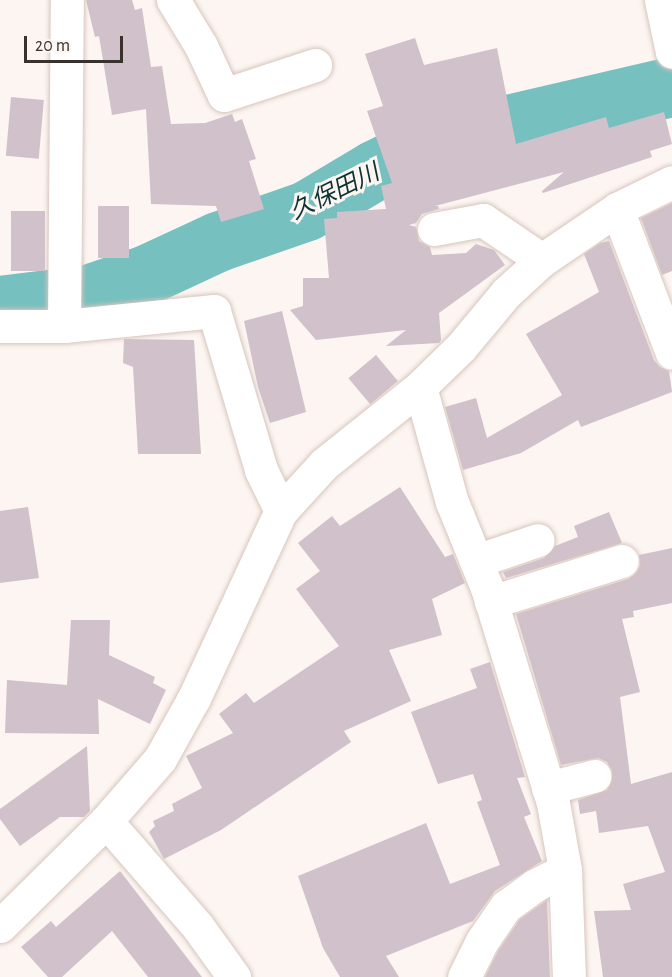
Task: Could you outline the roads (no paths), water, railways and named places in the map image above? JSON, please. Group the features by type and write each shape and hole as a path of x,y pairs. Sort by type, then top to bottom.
{"street":[{"path":"64,309 67,0"},
{"path":"173,0 201,46 224,94 315,65"},
{"path":"661,0 672,52"},
{"path":"0,926 106,821 160,759 195,698 281,511 324,464 420,387 461,347 506,292 542,260 617,209 672,182"},
{"path":"617,209 672,353"},
{"path":"434,229 483,220 542,260"},
{"path":"0,326 64,309 214,311 261,470 281,511"},
{"path":"420,387 452,502 491,602 548,788 565,870 569,977"},
{"path":"476,561 538,540"},
{"path":"491,602 622,561"},
{"path":"548,788 594,776"},
{"path":"106,821 198,927 234,977"},
{"path":"464,977 482,940 506,906 534,886 565,870"}],"waterway":[{"name":"久保田川","path":"0,306 88,295 147,275 218,242 307,211 376,170 431,143 672,87"}]}
